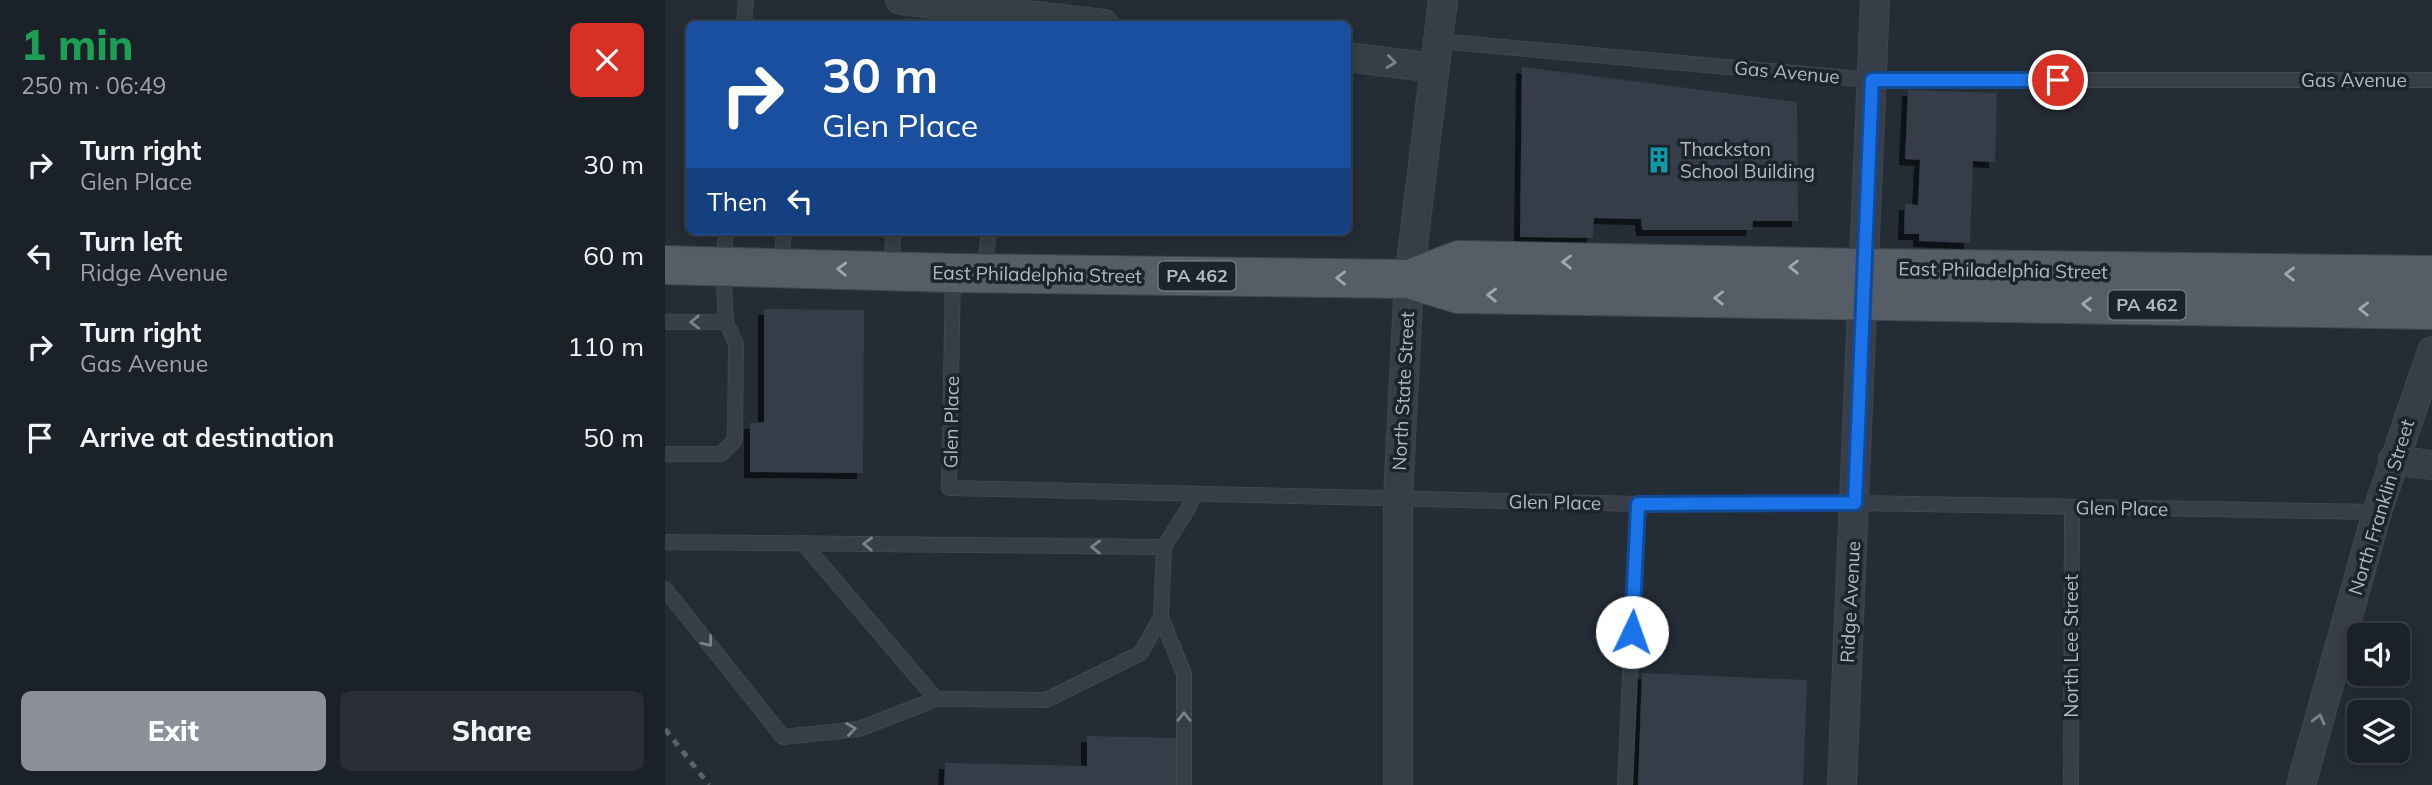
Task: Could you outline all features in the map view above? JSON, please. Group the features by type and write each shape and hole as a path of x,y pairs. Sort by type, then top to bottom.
{"main road":[{"name":"East Philadelphia Street","path":"665,265 725,248 782,249 892,271 1409,279 1458,294 1862,284 2432,275"},
{"name":"East Philadelphia Street","path":"1862,284 2432,310"}],"street":[{"path":"899,0 1082,21"},
{"name":"North State Street","path":"1398,785 1398,499 1409,279 1443,0"},
{"name":"Ridge Avenue","path":"1842,785 1875,0"},
{"path":"1351,57 1436,54"},
{"name":"North Franklin Street","path":"2301,785 2377,512 2432,351"},
{"path":"2393,460 2432,466"}],"lane":[{"path":"744,21 746,0"},
{"name":"Gas Avenue","path":"1436,54 1872,80 2432,80"},
{"path":"892,271 893,235"},
{"path":"969,273 987,235"},
{"path":"665,454 721,454 735,440 736,344 726,322 725,248"},
{"name":"Glen Place","path":"969,273 950,488 1638,504 1855,503 2377,512"},
{"path":"665,323 726,322"},
{"path":"1184,785 1184,674 1161,617 1164,547 1189,507 1193,494"},
{"path":"1625,785 1638,504"},
{"name":"North Lee Street","path":"2071,785 2072,507"},
{"path":"665,542 1164,547"},
{"path":"803,543 936,699"},
{"path":"665,589 783,737 859,729 936,699 1046,700 1141,653 1161,617"}],"building":[{"name":"Thackston School Building","path":"1522,67 1797,102 1798,221 1753,221 1752,230 1642,230 1641,219 1594,218 1593,238 1520,237"},
{"path":"1908,90 1997,93 1995,162 1973,161 1970,243 1919,241 1919,234 1904,234 1905,204 1918,205 1920,160 1905,159"},
{"path":"764,309 864,310 863,473 750,472 750,423 764,422"},
{"path":"1642,673 1807,680 1803,785 1638,785"},
{"path":"1087,736 1176,738 1176,785 944,785 945,763 1087,766"}],"railway":[{"path":"665,729 709,785"}],"place":[{"name":"Thackston School Building","path":"1659,160"}],"route":[{"path":"1632,632 1638,504 1855,503 1861,301 1872,80 2058,80"}]}
